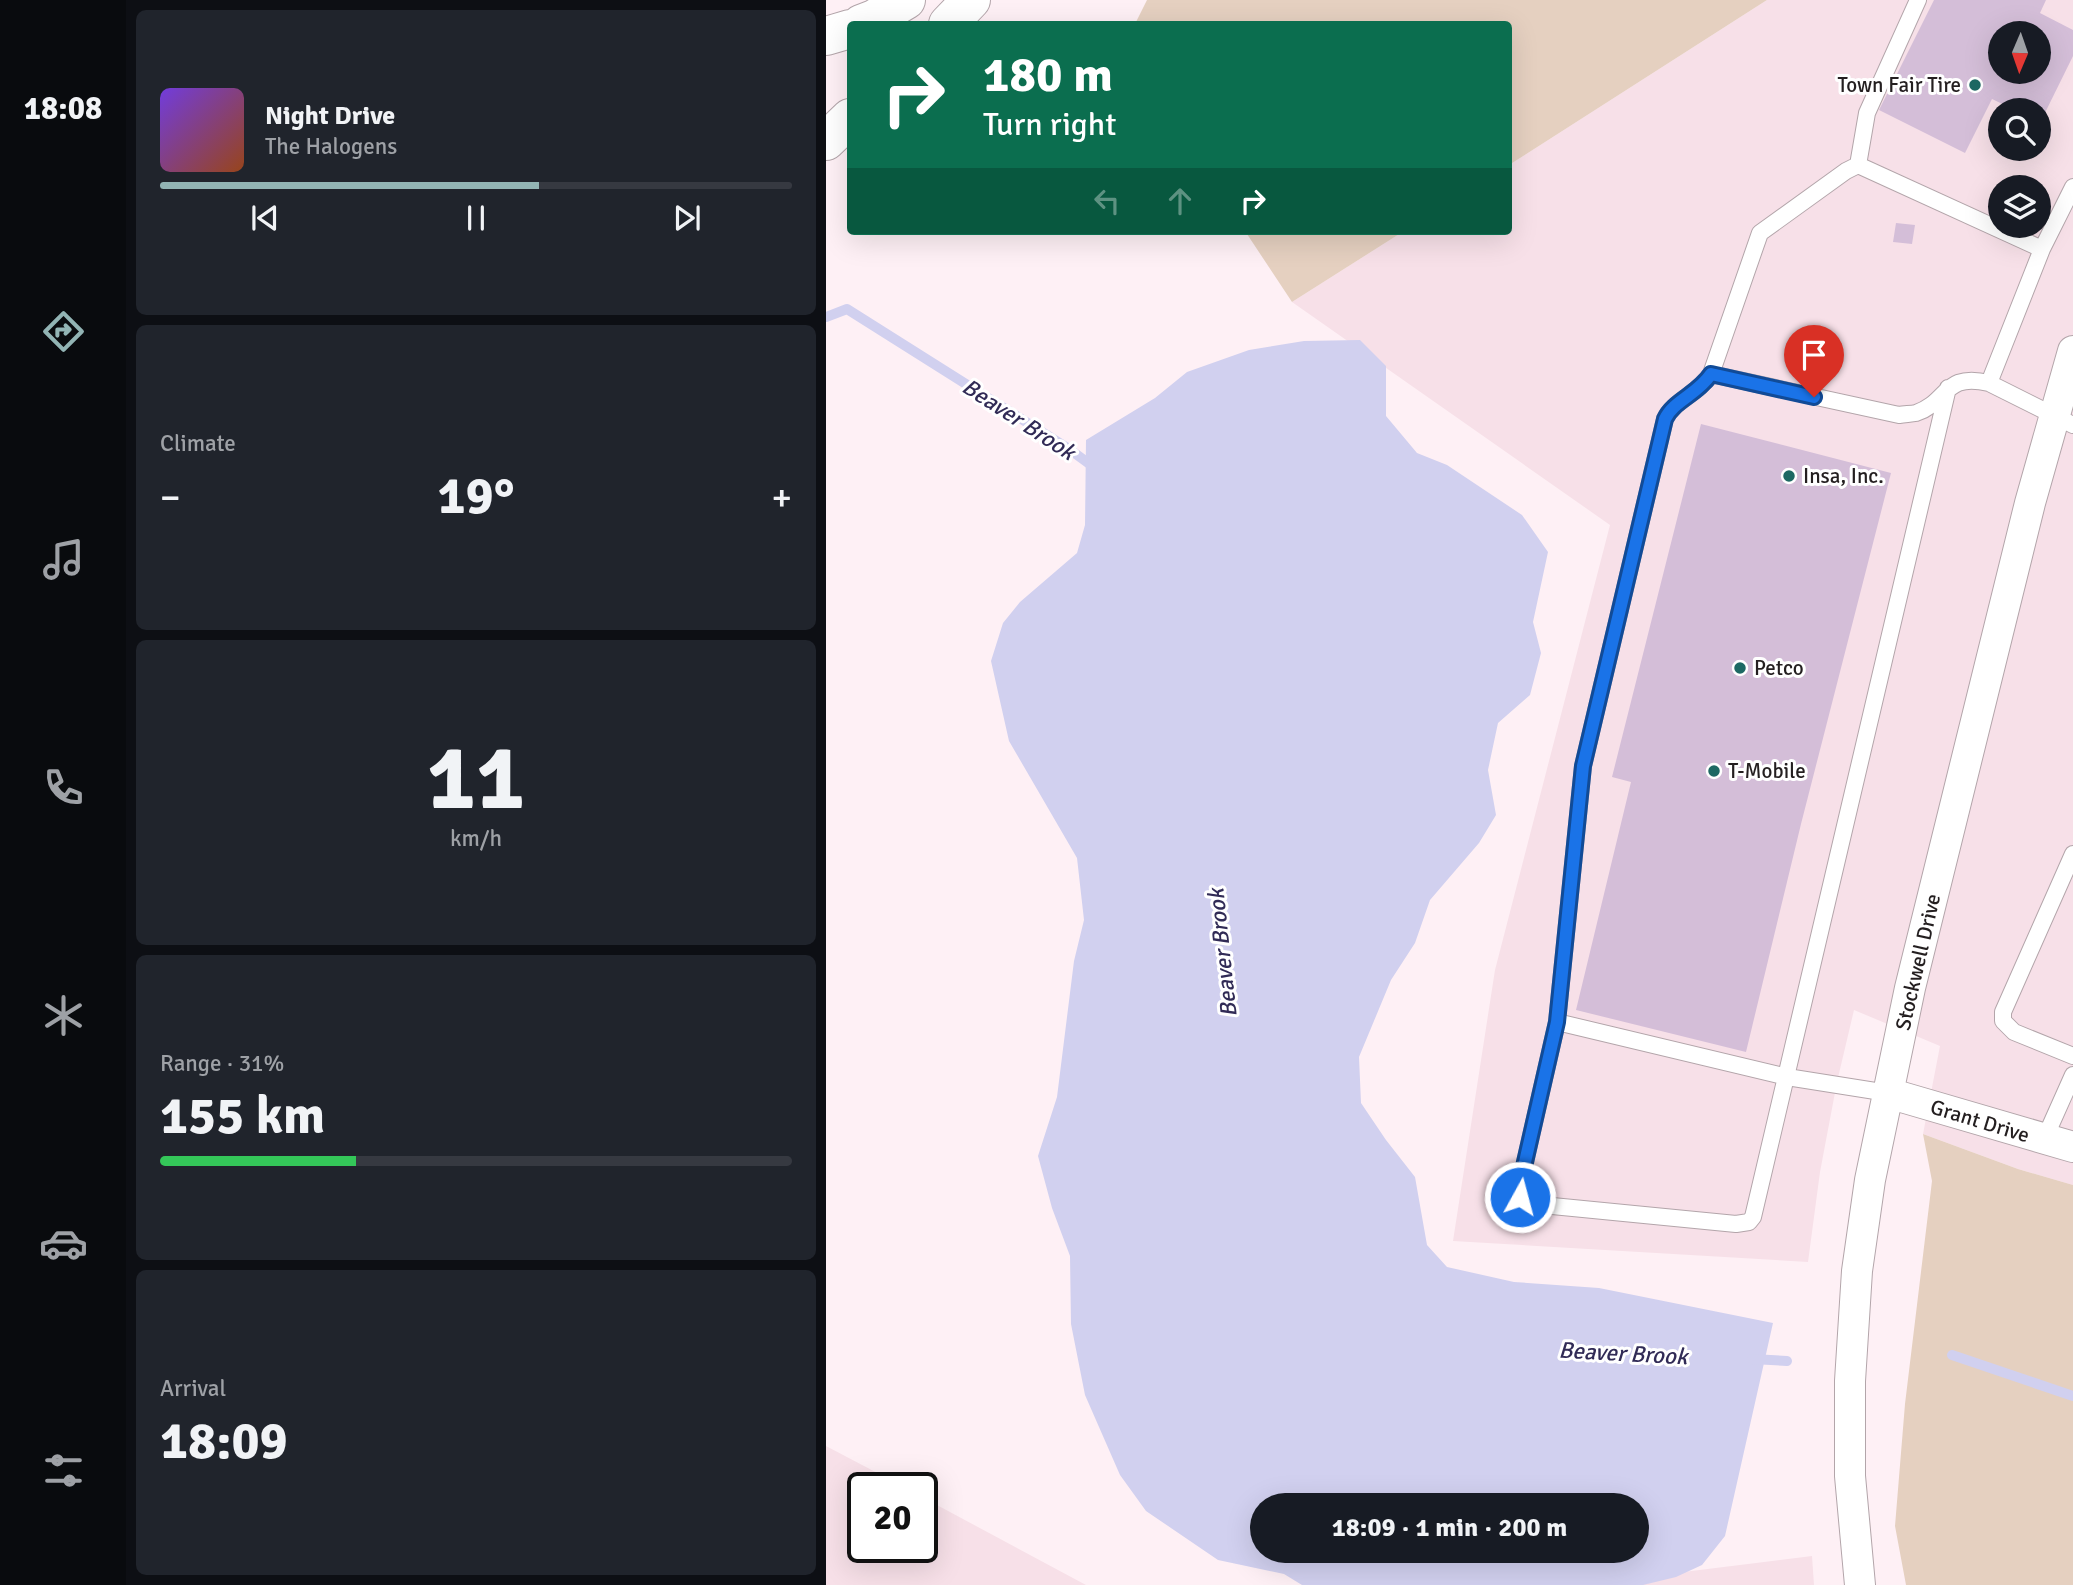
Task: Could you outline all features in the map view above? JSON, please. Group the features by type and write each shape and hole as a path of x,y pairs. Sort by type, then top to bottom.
{"highway":[{"path":"869,21 906,0"},
{"path":"951,21 971,0"},
{"path":"826,36 847,30"},
{"path":"826,141 847,121"}],"street":[{"name":"Stockwell Drive","path":"1860,1585 1850,1476 1851,1356 1861,1232 1910,988 2030,503 2064,421 2073,351"},
{"name":"Grant Drive","path":"1888,1093 2073,1147"}],"lane":[{"path":"1858,165 1867,113 1918,0"},
{"path":"1858,165 2042,249"},
{"path":"1858,165 1760,233 1711,374 1704,385 1669,410 1665,419 1583,766 1557,1022 1520,1184 1520,1197 1532,1204 1735,1224 1749,1222 1755,1213 1948,388"},
{"path":"1989,383 2042,249 2073,187"},
{"path":"1711,374 1899,415 1915,413 1928,407 1948,388 1958,383 1979,381 1989,383 2064,421"},
{"path":"2073,853 2003,1012 2003,1021 2014,1032 2073,1056"},
{"path":"1557,1022 1787,1077 1888,1093"},
{"path":"2043,1140 2073,1075"}],"shaded area":[{"path":"1147,0 1767,0 1512,163 1512,21 1136,21"},
{"path":"1767,0 2073,0 2073,1185 2018,1169 1923,1134 1940,1046 1854,1010 1820,1172 1808,1262 1453,1241 1495,970 1610,525 1292,302 1398,235 1512,235 1512,163"},
{"path":"1248,235 1398,235 1292,302"},
{"path":"1923,1134 2018,1169 2073,1185 2073,1585 1906,1585 1895,1526 1905,1404 1932,1181"},
{"path":"826,1446 875,1472 847,1472 847,1563 938,1563 938,1506 1086,1585 826,1585"},
{"path":"1812,1556 1814,1585 1579,1585"}],"water":[{"path":"1360,340 1386,366 1386,416 1417,453 1447,465 1522,515 1548,552 1533,622 1541,653 1530,695 1498,723 1488,770 1496,815 1479,843 1430,900 1415,943 1391,980 1359,1057 1361,1103 1415,1177 1427,1245 1447,1267 1514,1282 1599,1288 1773,1323 1725,1536 1702,1565 1676,1577 1643,1585 1302,1585 1284,1574 1218,1560 1146,1511 1120,1475 1085,1395 1071,1324 1070,1256 1052,1208 1038,1156 1057,1097 1074,961 1084,920 1077,858 1009,741 991,661 1003,623 1020,602 1077,553 1085,525 1086,440 1155,398 1187,372 1249,350 1304,341"}],"building":[{"name":"Town Fair Tire","path":"1934,0 2046,0 2040,13 2073,30 2073,56 2051,101 2051,98 1988,98 1988,107 1965,153 1879,110"},
{"path":"1896,223 1915,225 1912,244 1893,242"},
{"path":"1701,424 1891,473 1746,1052 1576,1010 1631,782 1612,777"}],"waterway":[{"name":"Beaver Brook","path":"826,317 847,309 1095,468"},
{"name":"Beaver Brook","path":"1952,1355 2073,1396"},
{"name":"Beaver Brook","path":"1752,1359 1787,1361"}],"place":[{"name":"Town Fair Tire","path":"1975,85"},
{"name":"Insa, Inc.","path":"1789,476"},
{"name":"Petco","path":"1740,668"},
{"name":"T-Mobile","path":"1714,771"}],"route":[{"path":"1520,1197 1520,1184 1557,1022 1583,766 1665,419 1669,410 1695,393 1711,374 1814,397"}]}
